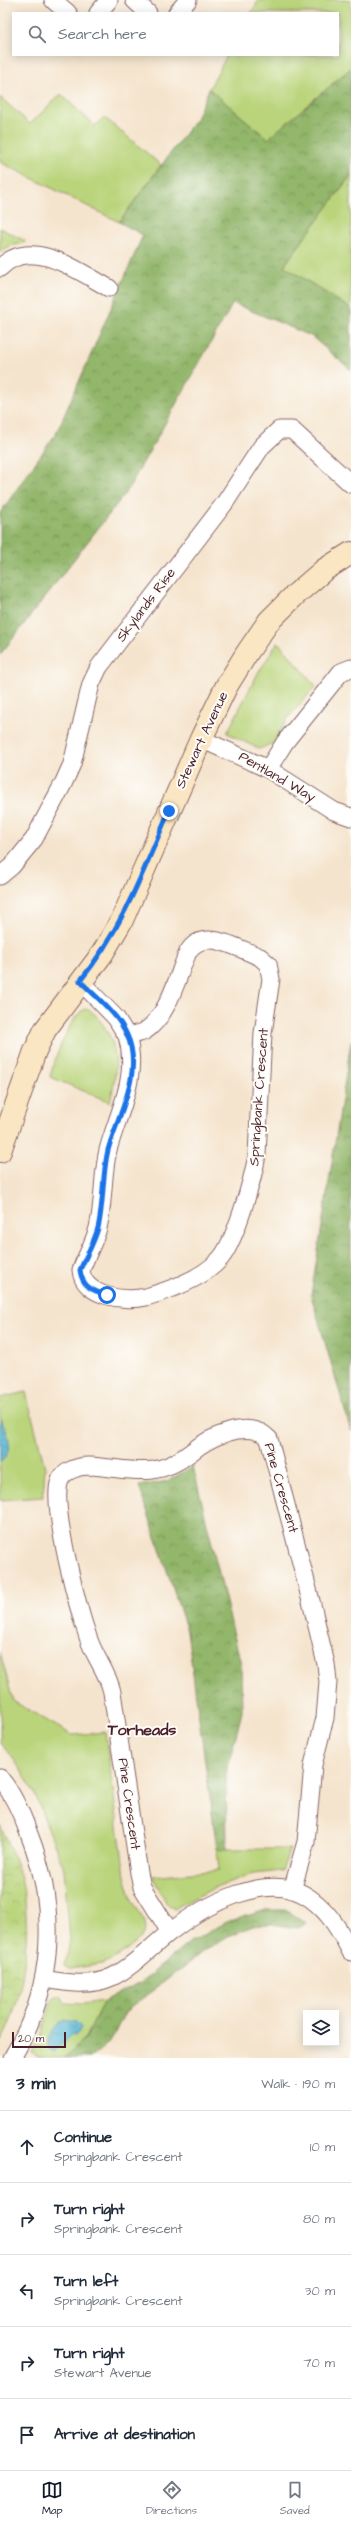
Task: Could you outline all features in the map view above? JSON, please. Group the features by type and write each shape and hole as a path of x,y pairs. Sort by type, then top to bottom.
{"street":[{"path":"54,0 67,12"},
{"path":"99,12 109,0"},
{"path":"134,0 147,12"},
{"path":"178,12 188,0"},
{"path":"0,268 7,261 19,256 41,255 110,288"},
{"name":"Skylands Rise","path":"0,876 12,866 34,839 63,784 72,764 91,684 96,670 224,504 262,446 279,430 292,430 351,484"},
{"name":"Stewart Avenue","path":"0,1151 34,1051 44,1030 102,954 122,920 201,739 226,687 270,621 324,570 351,553"},
{"path":"268,769 285,742 341,672 351,668"},
{"name":"Pentland Way","path":"201,739 268,769 334,811 351,816"},
{"name":"Springbank Crescent","path":"80,981 116,1018 128,1036 132,1051 132,1073 128,1090 108,1151 98,1227 80,1270 81,1277 89,1288 107,1295 132,1298 146,1297 196,1277 220,1260 228,1248 254,1171 257,1155 263,1033 271,979 268,964 260,956 215,940 199,941 192,945 188,952 162,1012 154,1024 144,1032 128,1036"},
{"name":"Pine Crescent","path":"170,1932 142,1887 109,1678 88,1639 62,1534 59,1482 65,1474 74,1468 85,1466 129,1472 155,1470 178,1462 209,1439 235,1431 255,1431 263,1433 269,1439 312,1605 326,1664 328,1682 324,1718 312,1771 306,1842 292,1890"},
{"path":"0,1778 23,1816 44,1879 49,1917 48,1947 44,1979 28,2031 12,2058"},
{"path":"44,1979 71,1983 103,1980 114,1976 192,1916 238,1894 264,1889 292,1890 310,1898 324,1910 340,1931 351,1952"}],"green space":[{"path":"259,0 351,0 351,68 268,139 209,89 226,56 339,56 339,12 252,12"},
{"path":"351,68 351,175 284,266 351,309 351,370 311,336 233,303 127,491 0,655 0,513 57,432 143,235 119,222 196,119 209,89 268,139"},
{"path":"61,94 95,126 104,117 161,165 119,222 0,162 0,97 30,124"},
{"path":"351,175 351,309 284,266"},
{"path":"0,228 25,241 24,243 10,246 0,252"},
{"path":"278,642 316,686 287,719 274,743 259,749 227,733 257,675"},
{"path":"85,1009 92,1012 96,1016 112,1041 116,1060 116,1070 110,1102 50,1077 68,1030 73,1021"},
{"path":"351,1042 351,1431 311,1295"},
{"path":"26,1392 45,1468 43,1497 0,1500 0,1398"},
{"path":"193,1466 241,1664 242,1712 226,1774 227,1849 217,1849 187,1631 139,1486 168,1481"},
{"path":"0,1652 13,1701 72,1735 105,1732 125,1876 132,1900 145,1922 146,1930 142,1937 119,1956 102,1964 70,1969 65,1966 70,1940 64,1869 34,1792 12,1756 0,1744"},
{"path":"0,1825 22,1882 25,1900 26,1942 21,1986 9,2025 0,2042"},
{"path":"217,1849 290,1849 282,1871 253,1874 218,1886 175,1908 167,1904 153,1877 219,1870"},
{"path":"266,1910 285,1910 306,1923 299,1928 271,1924 253,1926 230,1935 205,1950 125,2012 111,2041 90,2058 63,2058 86,2038 104,2001 140,1983 190,1942 227,1922"},
{"path":"56,1996 60,1996 65,2003 82,2004 104,2001 86,2038 63,2058 39,2058 32,2053 42,2032 52,2000"}],"water":[{"path":"0,1419 8,1436 9,1447 5,1457 0,1462"},
{"path":"64,2020 76,2022 81,2027 78,2034 72,2035 54,2052 49,2049 50,2036 57,2025"}],"district":[{"name":"Torheads","path":"142,1730"}],"route":[{"path":"107,1295 89,1288 84,1283 80,1270 93,1244 98,1227 108,1151 128,1090 132,1073 132,1051 128,1036 116,1018 80,981 102,954 122,920 169,811"}]}
